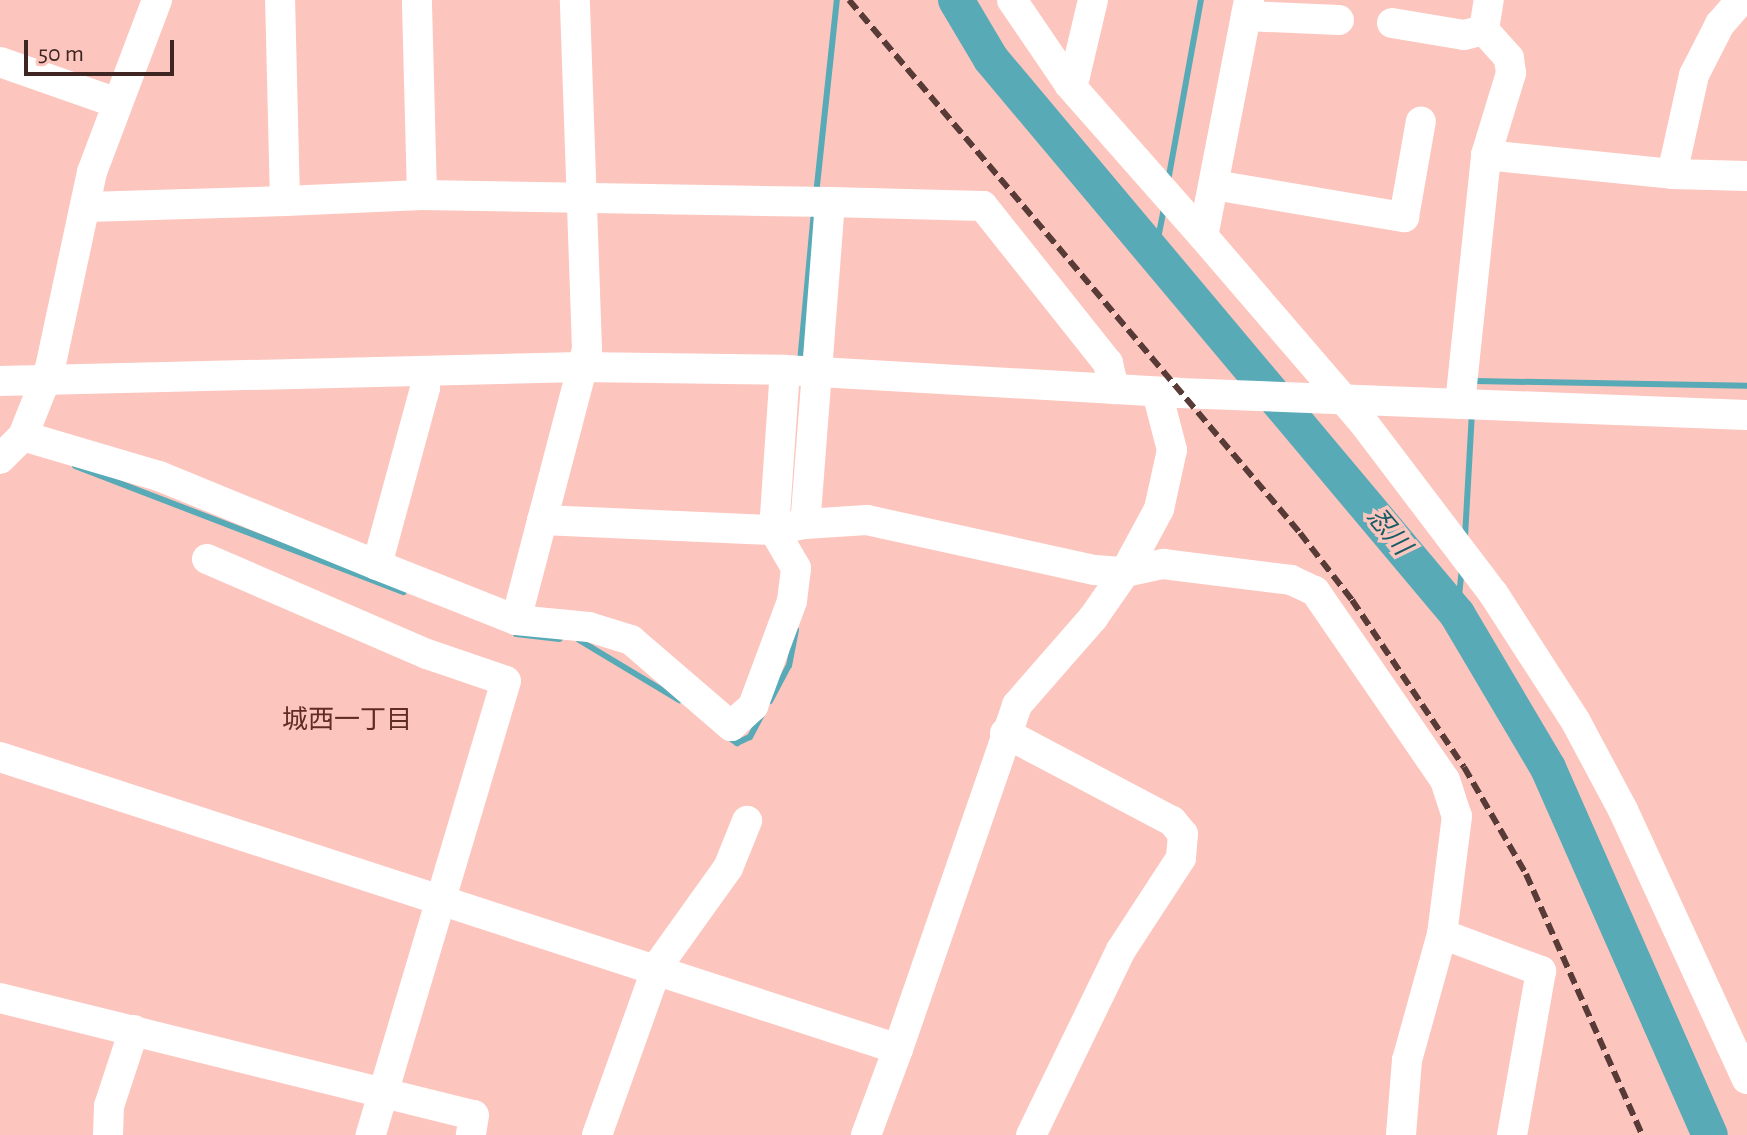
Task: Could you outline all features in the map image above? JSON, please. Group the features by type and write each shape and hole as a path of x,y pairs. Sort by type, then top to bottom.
{"street":[{"path":"0,459 23,436 58,342 92,172 110,100 157,0"},
{"path":"280,0 285,201"},
{"path":"417,0 422,195"},
{"path":"516,620 587,349 575,0"},
{"path":"1012,0 1069,84 1203,236 1493,593 1576,722 1623,810 1747,1079"},
{"path":"1069,84 1075,76 1093,0"},
{"path":"1484,30 1489,0"},
{"path":"1672,174 1694,75 1720,24 1741,0"},
{"path":"1203,236 1248,8 1339,20"},
{"path":"1392,23 1464,35 1484,30"},
{"path":"1460,404 1486,155 1511,73 1509,58 1484,30"},
{"path":"0,62 110,100"},
{"path":"1214,185 1404,217 1421,121"},
{"path":"1486,155 1672,174 1747,176"},
{"path":"86,207 422,195 581,194 983,206 1108,363 1114,389"},
{"path":"805,524 830,202"},
{"path":"0,381 581,367 785,370 1157,392 1747,415"},
{"path":"23,436 159,476 516,620 589,627 631,640 731,726 753,706 792,601 796,568 774,530 785,370"},
{"path":"377,565 425,388 425,371"},
{"path":"866,1135 1017,705 1125,572 1159,509 1172,450 1157,392"},
{"path":"542,520 774,530 805,524 867,520 1125,572 1163,564 1291,580 1315,591 1445,780 1455,802 1453,876 1442,934 1407,1060 1401,1135"},
{"path":"207,559 427,654 506,681 371,1135"},
{"path":"1005,733 1172,821 1183,834 1181,858 1121,950 1031,1135"},
{"path":"0,757 439,902 657,967 898,1049"},
{"path":"597,1135 657,967 728,868 747,821"},
{"path":"1442,934 1541,971 1512,1135"},
{"path":"0,998 474,1115 471,1135"},
{"path":"108,1135 109,1106 134,1030"}],"waterway":[{"path":"816,195 837,0"},
{"name":"忍川","path":"956,0 991,59 1457,614 1548,768 1710,1135"},
{"path":"1168,181 1201,0"},
{"path":"1154,259 1164,208"},
{"path":"800,362 814,210"},
{"path":"1474,381 1747,386"},
{"path":"1465,537 1472,412"},
{"path":"75,466 404,592"},
{"path":"1457,614 1462,568"},
{"path":"770,701 789,666 796,630"},
{"path":"516,634 560,639"},
{"path":"579,640 679,700"},
{"path":"730,738 737,743 750,737 762,714"}],"railway":[{"path":"849,0 1300,533 1352,600 1464,767 1526,874 1642,1135"}],"district":[{"name":"城西一丁目","path":"347,721"}]}
